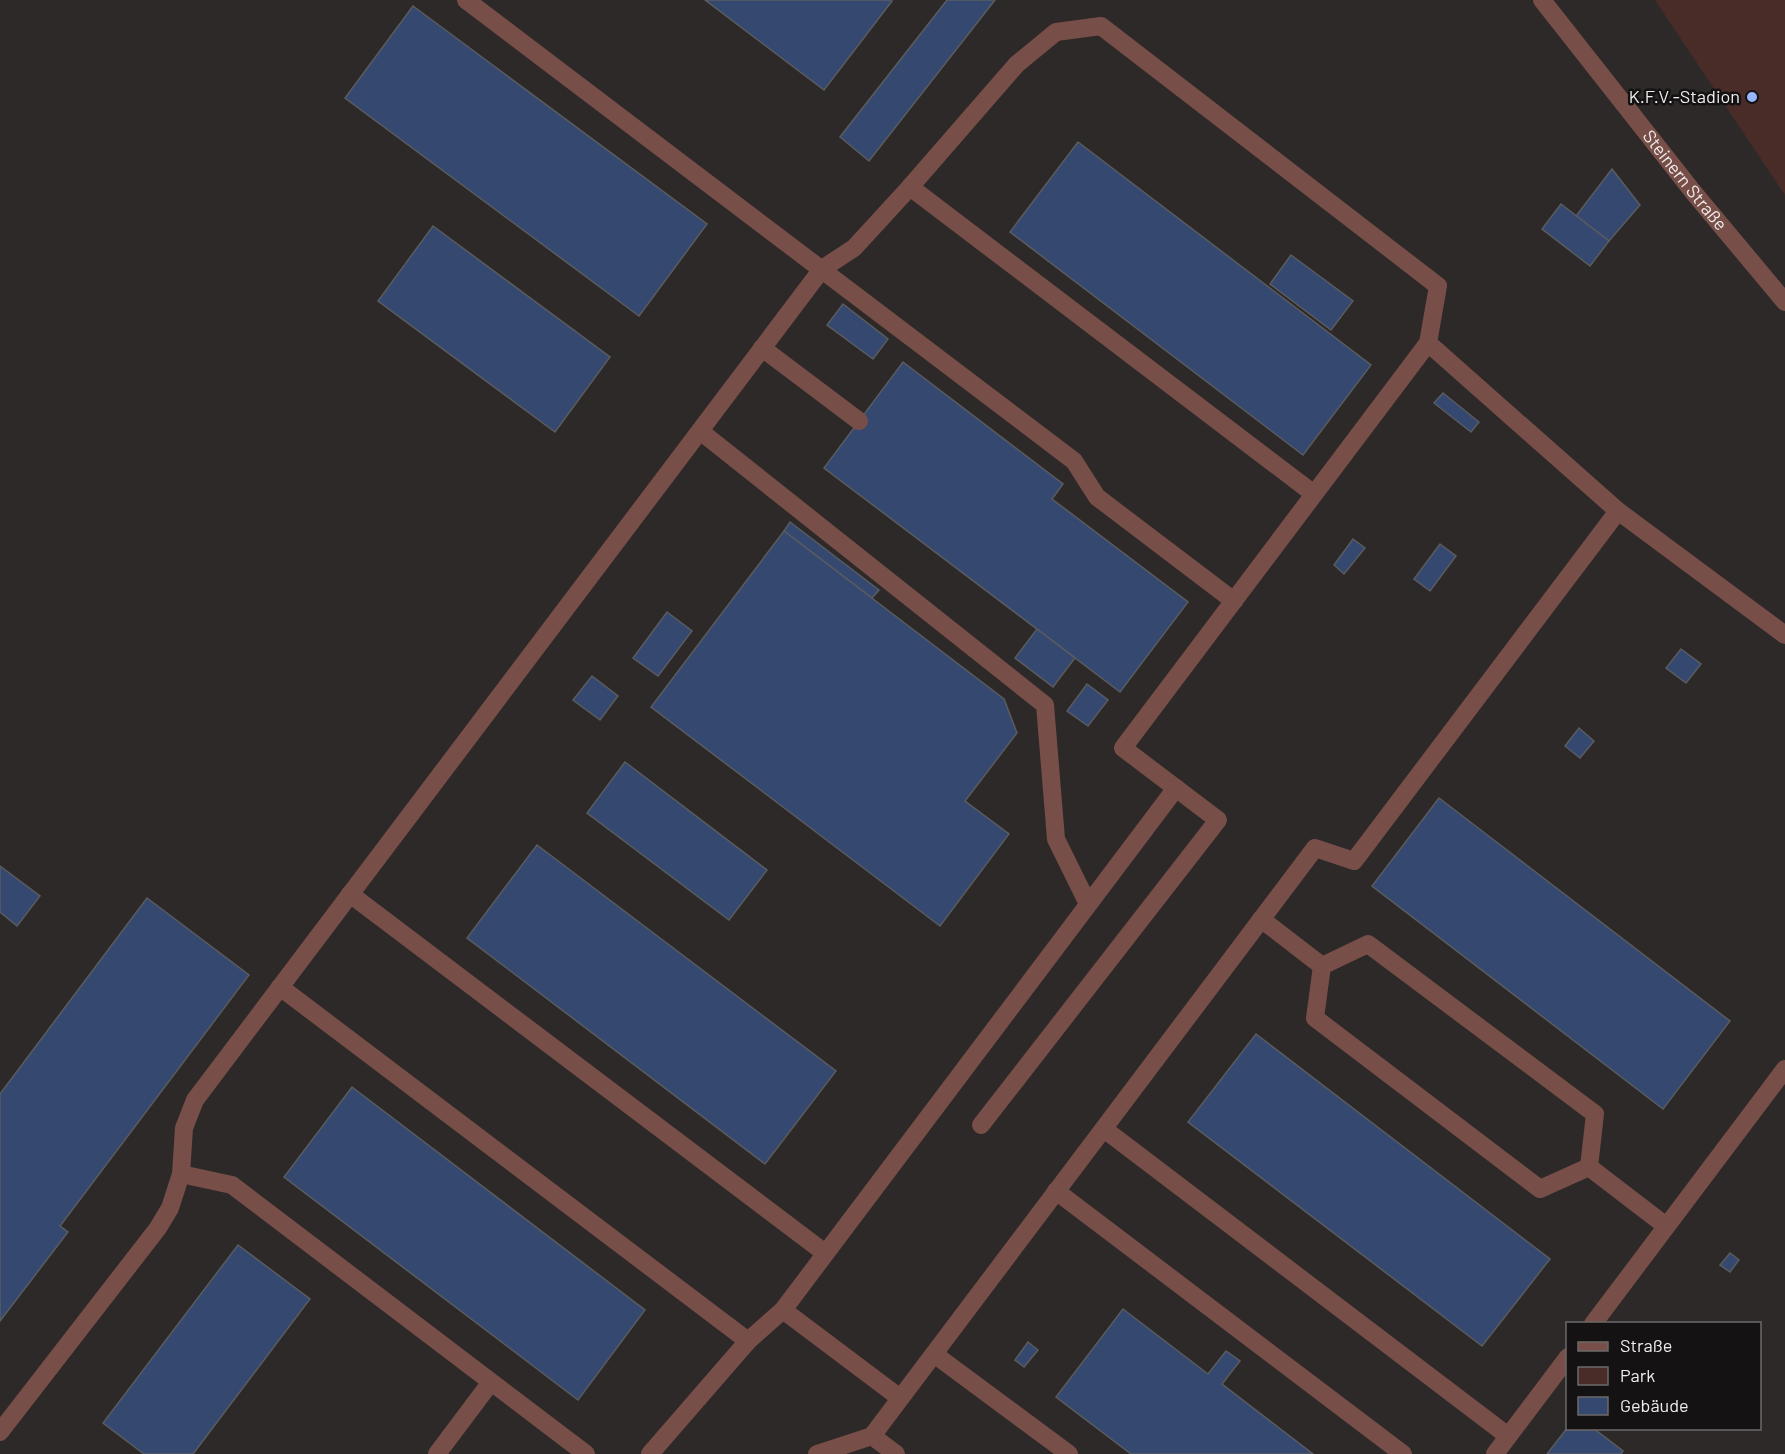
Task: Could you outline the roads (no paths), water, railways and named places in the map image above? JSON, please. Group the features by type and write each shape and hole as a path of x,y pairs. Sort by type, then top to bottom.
{"street":[{"path":"466,0 1074,461 1097,497 1234,601"},
{"name":"Steinern Straße","path":"1542,0 1694,193 1785,302"},
{"path":"0,1432 158,1228 170,1208 181,1174 184,1128 195,1100 822,269 854,248 1017,64 1056,32 1101,26 1438,286 1428,343 1123,748 1218,820 981,1125"},
{"path":"910,187 1314,494"},
{"path":"1428,343 1618,511 1785,634"},
{"path":"762,348 859,421"},
{"path":"700,431 1045,705 1056,839 1089,904"},
{"path":"817,1454 872,1436 1315,848 1353,861 1618,511"},
{"path":"651,1454 748,1341 783,1310 1176,788"},
{"path":"350,894 825,1253"},
{"path":"1261,919 1322,966"},
{"path":"1322,966 1368,944 1586,1107 1595,1114 1589,1167"},
{"path":"1322,966 1315,1018 1540,1189 1589,1167"},
{"path":"280,987 748,1341"},
{"path":"1594,1322 1785,1069"},
{"path":"1104,1129 1508,1436"},
{"path":"1589,1167 1666,1226"},
{"path":"181,1174 231,1185 586,1454"},
{"path":"1056,1191 1403,1454"},
{"path":"783,1310 900,1398"},
{"path":"934,1354 1069,1454"},
{"path":"1495,1454 1566,1360"},
{"path":"437,1454 491,1382"},
{"path":"872,1436 896,1454"}],"place":[{"name":"K.F.V.-Stadion","path":"1752,97"}]}
